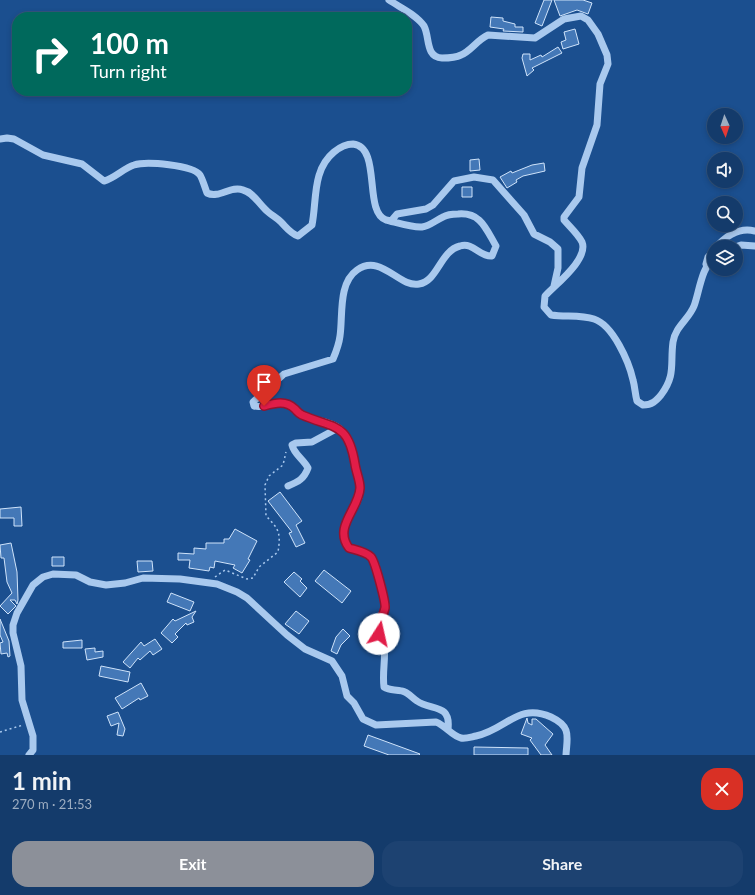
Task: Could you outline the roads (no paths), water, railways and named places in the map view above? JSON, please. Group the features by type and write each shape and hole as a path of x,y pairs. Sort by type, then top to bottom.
{"street":[{"path":"389,0 407,12"},
{"path":"412,16 424,26 429,48 433,55 438,58 455,57 465,53 481,38 488,35 535,38 559,22 572,17 581,16 588,20 598,34 607,55 608,64 600,84 597,125 582,168 579,197 564,216 564,220 582,242 583,249 580,258 570,272 545,296 544,307 548,313 594,319 606,325 615,337 631,370 638,401 644,405 650,405 657,400 669,385 673,342 679,327 694,308 701,285 702,274 706,268 707,262"},
{"path":"0,139 14,139 44,155 72,160 82,164 104,181 133,165 145,162 168,166 182,165 193,169 200,175 207,193 211,195 235,189 243,190 251,194 290,232 298,236 312,225 316,187 323,165 329,156 342,146 356,145 363,149 367,156 375,203 379,214 384,219 422,227 449,215 464,213 474,215 480,220 496,246 495,252 492,256 486,256 467,244 458,246 442,259 432,275 419,284 410,284 378,266 367,266 357,270 345,289 340,336 333,359 284,374 253,402 254,406 259,407 280,402 289,404 298,413 338,428 345,434 350,443 360,486 355,506 344,525 344,537 349,548 363,552 372,558 378,576 386,606 378,630 384,645 385,658 382,675 384,687 391,690 404,691 419,702 442,709 446,715 448,729"},
{"path":"391,221 397,214 426,209 433,206 454,181 474,177 493,180 524,215 534,234 550,242 558,249 558,268 554,286"},
{"path":"725,240 734,233 747,229 755,231"},
{"path":"743,245 755,246"},
{"path":"288,486 306,475 308,468 303,459 293,451 292,446 296,443 312,442 338,428"},
{"path":"28,755 33,750 34,743 22,700 21,666 13,633 13,625 28,592 37,580 53,574 76,575 90,582 106,586 121,584 143,578 180,579 225,586 247,598 287,635 305,649 332,661 342,676 347,696 354,703 363,719 370,723 436,722 444,725 461,738 468,738 495,730 521,713 530,711 557,720 567,731 568,737 566,755"}]}
